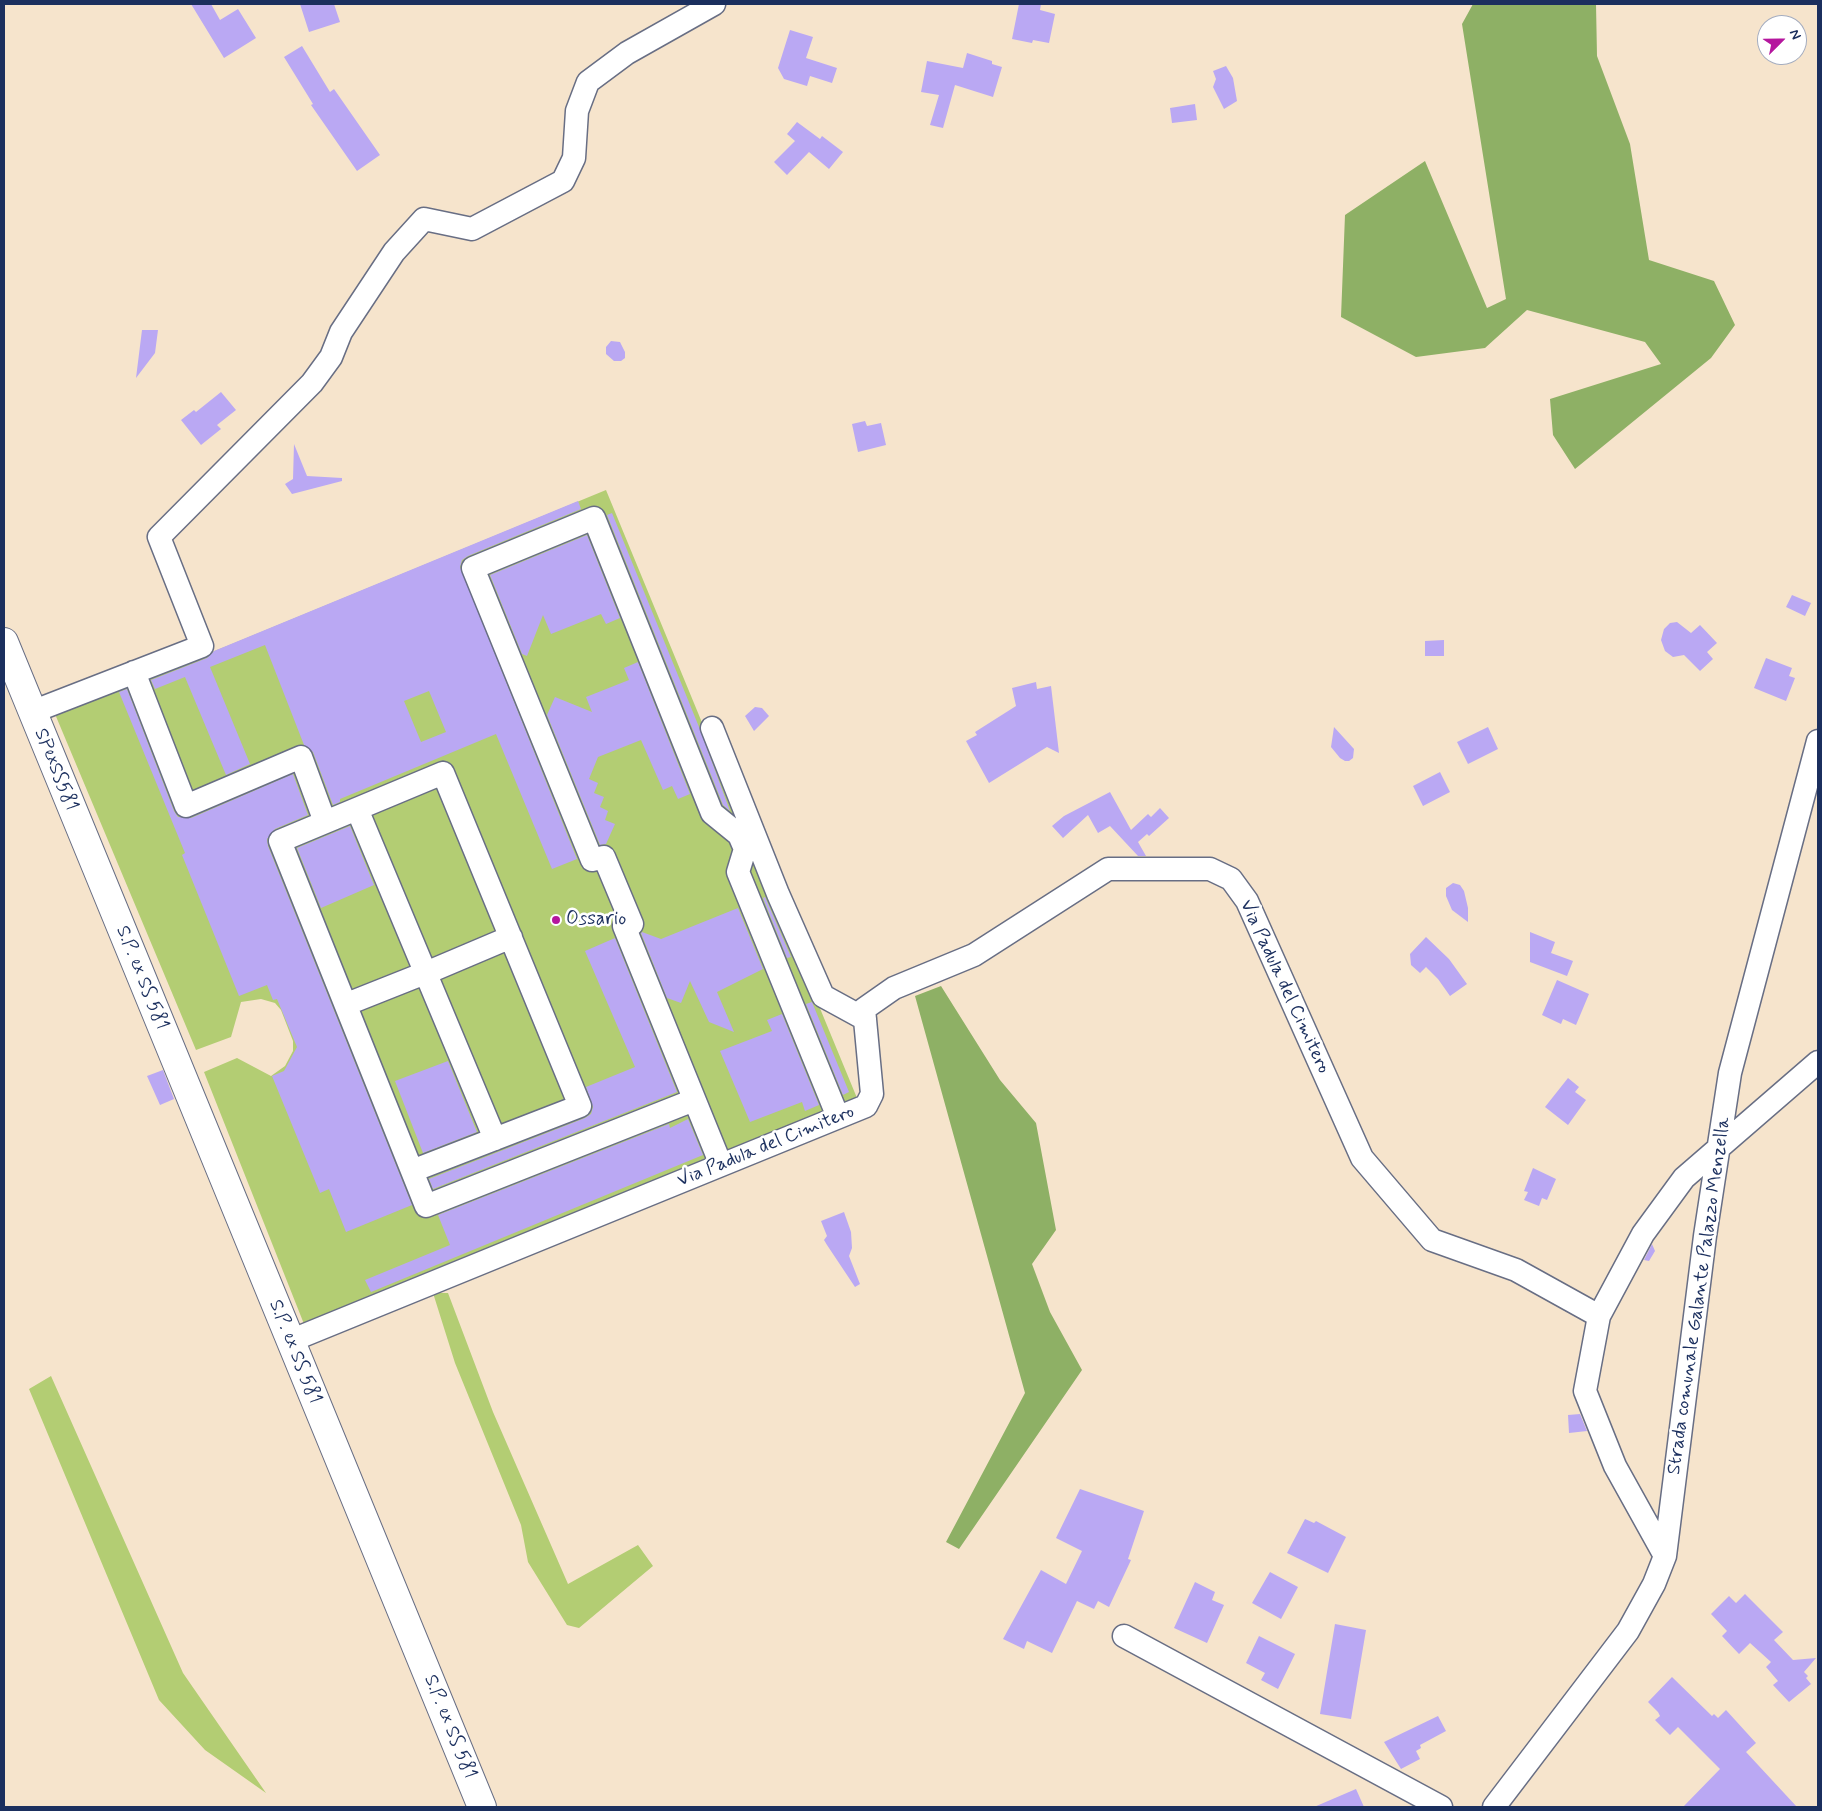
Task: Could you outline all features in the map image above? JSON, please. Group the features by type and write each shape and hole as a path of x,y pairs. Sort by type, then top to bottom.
{"main road":[{"name":"SPexSS581","path":"4,642 108,897"},
{"name":"S.P. ex SS 581","path":"108,897 482,1807"}],"street":[{"path":"32,712 202,646 159,538 312,383 332,357 341,332 407,235 424,220 445,222 472,229 563,181 574,158 577,111 588,82 627,53 714,4"},
{"path":"721,1165 624,926 632,924 604,857 592,860 473,568 594,518 712,813 739,835 749,840"},
{"path":"134,672 186,806 301,757 325,822"},
{"path":"712,728 749,840 778,894 823,996 865,1019"},
{"name":"Strada comunale Galante Palazzo Menzella","path":"1494,1807 1628,1631 1654,1584 1665,1556 1706,1236 1730,1073 1818,741"},
{"path":"412,1171 580,1106 443,773 280,841 347,1004 412,1171 426,1206 694,1100"},
{"path":"357,809 423,974 495,1139"},
{"path":"749,840 738,872 838,1117"},
{"name":"Via Padula del Cimitero","path":"290,1341 866,1106 872,1094 864,1010 894,988 974,955 1108,869 1210,869 1231,879 1247,901 1362,1158 1432,1240 1516,1270 1599,1316"},
{"path":"347,1004 511,937"},
{"path":"1665,1556 1614,1466 1585,1391 1599,1316 1643,1234 1684,1178 1818,1062"},
{"path":"1124,1636 1441,1807"}],"green space":[{"path":"1473,4 1596,4 1597,56 1630,144 1649,260 1714,281 1735,325 1711,358 1575,469 1553,435 1550,399 1661,364 1645,342 1527,310 1485,348 1416,357 1341,317 1345,215 1425,161 1487,308 1506,299 1462,24"},
{"path":"606,490 857,1098 366,1302 304,1324 204,1072 237,1058 271,1076 285,1066 293,1051 293,1041 281,1010 275,1003 261,999 241,1002 231,1037 196,1050 55,714 227,646"},
{"path":"941,986 1000,1080 1036,1123 1056,1230 1032,1264 1050,1312 1082,1370 959,1549 946,1542 1025,1393 915,996"},
{"path":"433,1293 448,1293 493,1412 568,1584 638,1545 653,1566 579,1628 567,1625 528,1562 521,1525 455,1363"},
{"path":"51,1376 183,1673 266,1793 205,1750 159,1700 29,1389"}],"building":[{"path":"191,4 211,4 220,20 238,9 256,38 224,58"},
{"path":"300,4 334,4 340,22 309,32"},
{"path":"1019,4 1041,4 1040,10 1055,14 1049,43 1033,40 1032,43 1012,39"},
{"path":"790,30 813,37 806,58 837,68 832,83 810,76 807,86 784,79 778,68"},
{"path":"302,46 330,92 334,89 380,155 357,171 311,105 313,104 284,57"},
{"path":"967,53 992,61 992,64 1002,67 993,97 955,85 943,128 930,125 939,95 921,92 927,61 963,68"},
{"path":"1226,66 1233,78 1237,101 1224,109 1213,87 1216,79 1213,71"},
{"path":"1195,104 1197,120 1172,123 1170,108"},
{"path":"797,122 820,139 822,136 843,152 829,169 809,152 787,175 774,162 795,141 787,134"},
{"path":"142,330 158,330 155,353 136,378"},
{"path":"611,341 620,342 625,352 625,358 621,361 614,361 606,354 606,347"},
{"path":"221,392 236,410 217,425 221,429 201,445 181,420 194,410 196,412"},
{"path":"865,421 867,426 881,423 886,445 858,452 852,424"},
{"path":"294,444 307,476 342,478 342,481 292,494 285,484 293,479"},
{"path":"578,501 581,509 468,556 462,560 460,567 577,859 552,869 496,734 340,799 340,802 333,805 313,752 304,745 265,645 210,667 250,764 226,775 185,677 155,689 151,680 207,658 214,651","holes":["429,691 446,732 421,742 404,701"]},
{"path":"612,513 699,727 730,811 723,805 607,515"},
{"path":"587,535 620,618 606,624 601,614 551,634 543,615 527,656 522,654 490,575"},
{"path":"1792,595 1811,603 1805,616 1786,607"},
{"path":"1677,622 1691,633 1700,625 1717,643 1707,652 1713,659 1700,671 1684,655 1673,657 1665,651 1661,640 1664,629 1670,623"},
{"path":"1444,640 1444,656 1425,656 1425,641"},
{"path":"1766,658 1792,668 1789,676 1795,678 1786,701 1754,688"},
{"path":"638,662 690,794 678,799 672,786 663,790 641,740 598,757 589,779 598,783 594,793 604,797 600,807 608,811 605,820 615,824 606,844 600,845 547,715 555,697 592,712 586,697 629,680 624,668"},
{"path":"1036,682 1037,689 1051,686 1059,753 1047,747 989,783 966,741 977,735 975,732 1016,706 1012,688"},
{"path":"127,689 178,817 191,818 293,774 308,815 275,829 267,839 268,846 412,1205 346,1232 329,1189 320,1193 272,1076 284,1071 297,1047 277,999 273,1000 267,985 239,996 182,855 185,853 119,692"},
{"path":"755,707 762,708 769,716 754,731 745,716"},
{"path":"1334,727 1354,749 1353,758 1349,761 1340,758 1331,747"},
{"path":"1488,727 1498,749 1468,764 1457,742"},
{"path":"1440,772 1450,792 1423,806 1413,786"},
{"path":"1110,792 1131,830 1148,814 1151,817 1160,808 1169,818 1149,836 1147,834 1138,842 1146,856 1138,856 1110,826 1098,833 1088,815 1063,838 1052,826 1064,816"},
{"path":"350,826 374,885 321,908 297,848"},
{"path":"1453,883 1460,885 1464,891 1468,908 1468,922 1452,910 1446,896 1446,888"},
{"path":"765,897 791,957 787,958 763,898"},
{"path":"738,908 763,969 717,992 734,1032 709,1022 690,981 681,1003 667,998 641,933 661,939"},
{"path":"1530,932 1555,942 1551,953 1573,961 1567,976 1530,962"},
{"path":"1426,937 1449,959 1467,984 1450,996 1438,979 1426,967 1420,973 1411,965 1410,954"},
{"path":"615,938 677,1092 433,1189 429,1179 585,1118 591,1114 593,1107 586,1087 635,1067 585,951"},
{"path":"1557,980 1589,994 1576,1025 1563,1019 1561,1024 1542,1015"},
{"path":"812,1002 849,1092 843,1095 806,1004"},
{"path":"782,1014 819,1105 805,1111 802,1102 750,1122 720,1051 772,1031 767,1020"},
{"path":"448,1061 477,1132 423,1153 395,1081"},
{"path":"163,1070 174,1099 160,1105 147,1076"},
{"path":"1568,1078 1579,1087 1575,1092 1586,1100 1568,1125 1545,1107"},
{"path":"688,1119 703,1155 371,1292 365,1280 450,1245 438,1215 669,1124 670,1128"},
{"path":"1533,1168 1556,1179 1547,1200 1542,1198 1539,1206 1524,1200 1528,1192 1524,1191"},
{"path":"844,1212 851,1232 852,1248 849,1256 860,1284 855,1287 824,1240 827,1236 821,1221"},
{"path":"1652,1244 1655,1251 1649,1261 1644,1260"},
{"path":"1580,1414 1587,1431 1569,1433 1568,1415"},
{"path":"1080,1489 1144,1511 1128,1559 1131,1560 1109,1607 1098,1601 1094,1609 1077,1601 1052,1653 1027,1641 1024,1649 1003,1639 1041,1570 1066,1584 1082,1551 1056,1538"},
{"path":"1305,1519 1314,1523 1316,1521 1346,1537 1328,1573 1287,1553"},
{"path":"1270,1572 1298,1587 1281,1619 1252,1603"},
{"path":"1195,1582 1215,1592 1212,1600 1224,1605 1207,1643 1174,1628"},
{"path":"1745,1594 1783,1632 1774,1640 1793,1660 1816,1658 1804,1672 1811,1684 1789,1702 1773,1685 1778,1681 1766,1667 1771,1662 1750,1643 1739,1654 1722,1636 1727,1631 1711,1614 1729,1596 1736,1603"},
{"path":"1335,1624 1366,1630 1351,1719 1320,1714"},
{"path":"1259,1636 1295,1654 1278,1689 1261,1680 1265,1673 1246,1663"},
{"path":"1672,1677 1712,1716 1714,1714 1718,1718 1726,1710 1756,1743 1746,1752 1797,1807 1683,1807 1720,1769 1678,1727 1670,1735 1655,1720 1660,1716 1648,1702"},
{"path":"1438,1716 1446,1731 1420,1745 1421,1748 1416,1751 1420,1759 1401,1769 1384,1742"},
{"path":"1356,1789 1364,1807 1314,1807"}],"place":[{"name":"Ossario","path":"556,920"}]}
